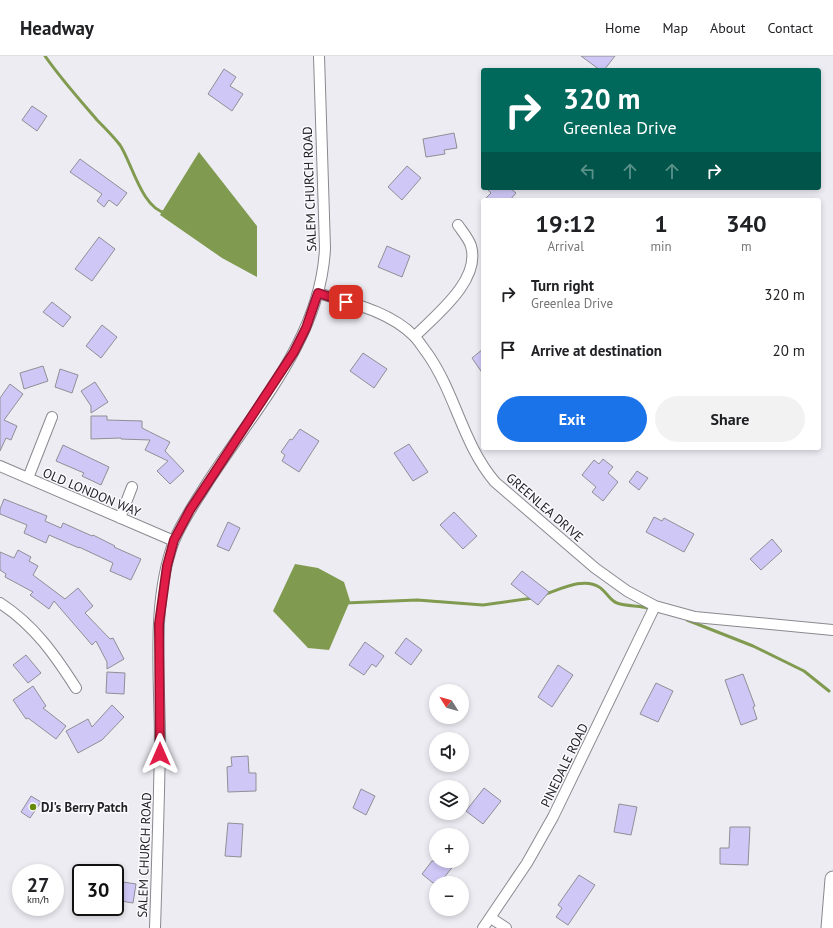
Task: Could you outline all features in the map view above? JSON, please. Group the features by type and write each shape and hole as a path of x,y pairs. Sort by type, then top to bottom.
{"main road":[{"path":"829,928 833,879"}],"street":[{"name":"SALEM CHURCH ROAD","path":"155,928 160,749 159,633 163,585 174,540 190,510 265,397 298,344 314,309 325,259 319,56"},
{"path":"415,336 453,298 468,273 473,258 471,245 458,225"},
{"name":"GREENLEA DRIVE","path":"318,293 387,317 415,336 434,363 474,452 485,470 495,482 595,568 627,591 655,606 695,617 833,630"},
{"path":"28,478 52,418"},
{"name":"OLD LONDON WAY","path":"0,466 174,540"},
{"path":"120,518 132,487"},
{"path":"0,603 25,621 46,644 76,688"},
{"name":"PINEDALE ROAD","path":"483,928 535,850 553,817 655,606"},
{"path":"491,918 506,928"}],"shaded area":[{"path":"199,152 257,226 257,277 222,258 160,215"},
{"path":"295,564 318,568 344,582 350,601 329,650 308,648 273,611"}],"building":[{"path":"581,56 615,56 606,68 597,68"},
{"path":"224,69 236,77 230,86 243,94 232,111 208,94"},
{"path":"32,106 47,116 37,131 22,120"},
{"path":"454,133 457,148 444,150 445,154 426,157 423,139"},
{"path":"80,159 127,193 117,206 109,200 104,207 97,201 102,194 70,172"},
{"path":"407,166 421,178 402,200 388,187"},
{"path":"488,190 512,190 516,193 512,198 486,198 491,193"},
{"path":"99,237 115,249 92,281 75,269"},
{"path":"387,246 410,256 402,277 378,267"},
{"path":"52,302 71,317 63,327 43,312"},
{"path":"102,325 117,337 101,358 86,346"},
{"path":"481,351 481,371 472,358"},
{"path":"363,353 387,369 374,388 350,371"},
{"path":"43,366 48,381 24,389 20,373"},
{"path":"60,369 78,375 72,393 55,387"},
{"path":"95,382 108,402 91,413 91,406 81,391"},
{"path":"10,384 23,394 4,420 17,426 11,440 6,438 0,451 0,398"},
{"path":"91,416 107,416 107,420 142,421 142,428 170,442 165,451 184,471 170,484 157,471 168,461 145,450 150,440 121,438 91,439"},
{"path":"300,429 319,441 299,472 282,461 285,455 281,452 290,439 292,440"},
{"path":"409,444 428,472 413,481 394,453"},
{"path":"63,445 109,467 101,485 82,476 84,473 56,461"},
{"path":"603,459 613,467 608,473 618,482 603,501 592,492 596,487 582,475 594,460 599,464"},
{"path":"637,471 648,478 639,490 629,482"},
{"path":"4,499 47,516 45,521 61,528 63,523 92,536 93,535 115,546 114,547 141,559 131,580 110,571 113,563 79,547 49,535 46,543 24,533 27,525 0,514 0,509"},
{"path":"454,512 477,536 463,549 440,525"},
{"path":"654,517 662,521 664,518 694,534 684,552 646,532"},
{"path":"228,522 240,528 229,551 217,546"},
{"path":"772,539 782,551 761,570 750,559"},
{"path":"18,550 31,557 29,561 38,566 33,575 65,599 78,588 93,606 85,613 110,639 113,638 124,659 107,669 107,662 96,641 92,645 54,601 49,609 30,595 33,592 5,577 6,574 0,570 0,552 14,558"},
{"path":"522,571 549,592 538,605 511,584"},
{"path":"406,638 422,650 411,665 395,653"},
{"path":"365,642 384,656 376,667 372,664 364,675 349,665"},
{"path":"26,655 41,673 28,683 13,665"},
{"path":"558,665 573,675 552,707 538,697"},
{"path":"107,672 125,673 124,694 106,693"},
{"path":"743,674 755,706 753,707 757,719 741,725 725,680"},
{"path":"656,683 673,691 658,722 640,714"},
{"path":"33,686 46,706 43,708 66,726 56,739 28,718 26,719 13,700"},
{"path":"112,705 124,717 102,740 78,753 66,731 88,719 92,727"},
{"path":"248,756 249,773 256,773 256,791 228,792 227,767 232,766 231,757"},
{"path":"484,788 501,801 483,824 469,813 469,807"},
{"path":"361,789 375,796 366,815 353,808"},
{"path":"31,796 41,802 30,818 21,812"},
{"path":"619,804 637,807 631,835 614,832"},
{"path":"228,823 243,824 241,857 225,856"},
{"path":"730,827 750,827 748,865 720,864 720,848 729,848"},
{"path":"429,865 429,868 452,868 445,876 429,876 429,880 422,874"},
{"path":"579,875 595,885 568,925 556,917 562,908 558,905"},
{"path":"124,882 136,884 133,903 124,902"}],"waterway":[{"path":"45,56 70,89 120,145 138,184 150,203 158,210 166,213"},
{"path":"546,594 572,585 586,583 599,587 617,603 651,609"},
{"path":"345,603 417,600 483,605 533,598"},
{"path":"687,620 753,646 804,671 829,691"}],"place":[{"name":"DJ's Berry Patch","path":"33,807"}],"route":[{"path":"160,754 159,624 163,585 174,540 190,510 215,470 294,352 314,309 318,293 346,302"}]}
